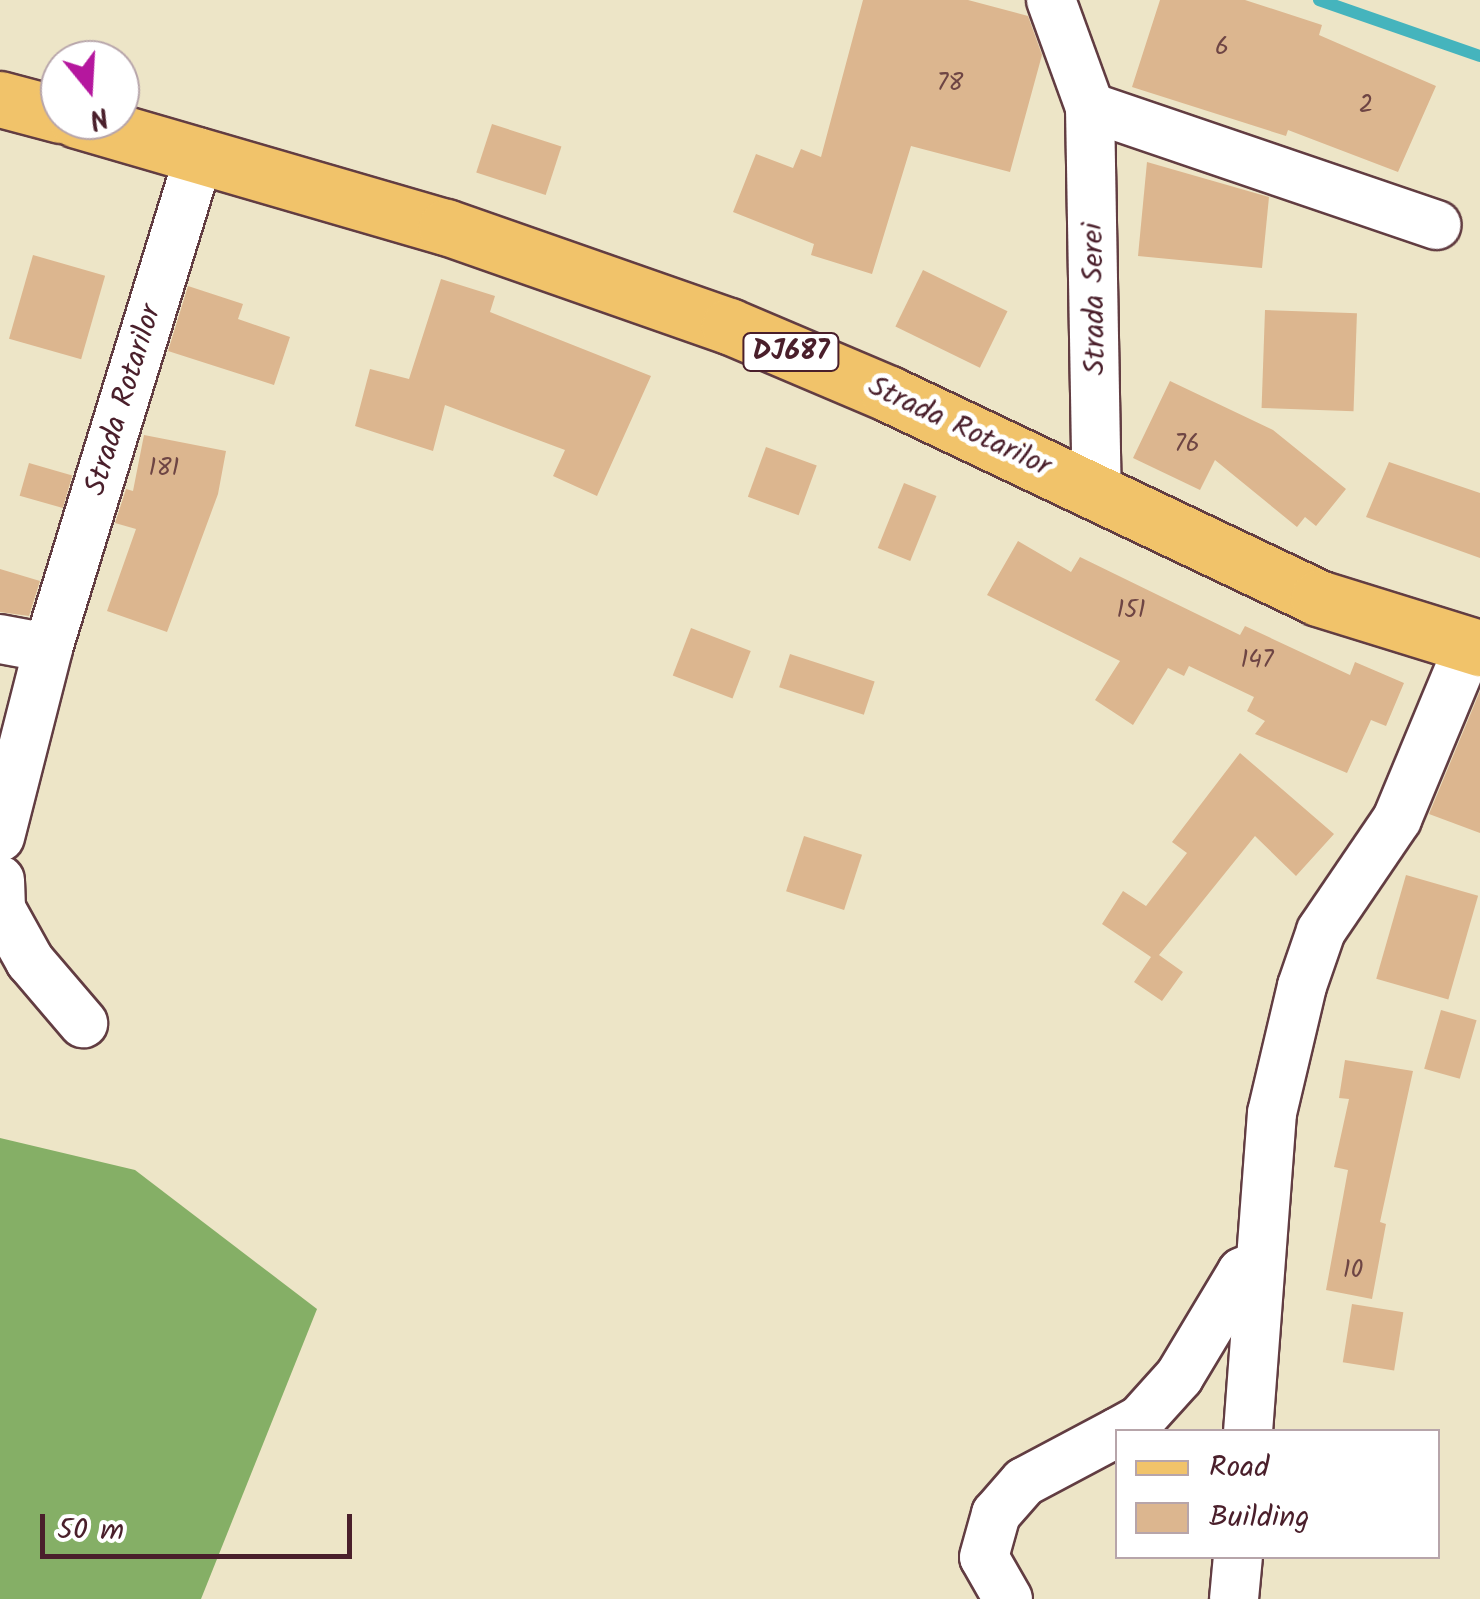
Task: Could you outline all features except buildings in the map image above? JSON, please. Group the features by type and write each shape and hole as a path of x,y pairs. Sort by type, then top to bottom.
{"main road":[{"path":"0,99 40,110"},
{"name":"Strada Rotarilor","path":"140,137 446,227 729,326 1097,492 1318,598 1475,647"}],"street":[{"name":"Strada Serei","path":"1051,0 1090,107 1097,492"},
{"path":"1090,107 1436,225"},
{"name":"Strada Rotarilor","path":"0,836 48,648 200,153"},
{"path":"0,639 48,648"},
{"path":"1248,1429 1257,1266 1272,1114 1321,931 1396,819 1475,647"},
{"path":"0,880 1,908 30,961 83,1024"},
{"path":"1124,1429 1140,1420 1179,1378 1242,1272 1257,1266"},
{"path":"1008,1599 984,1557 996,1514 1024,1482 1115,1434"},
{"path":"1234,1599 1238,1559"}],"green space":[{"path":"0,1138 135,1170 317,1309 201,1599 0,1599"}],"waterway":[{"path":"1319,0 1480,56"}]}
